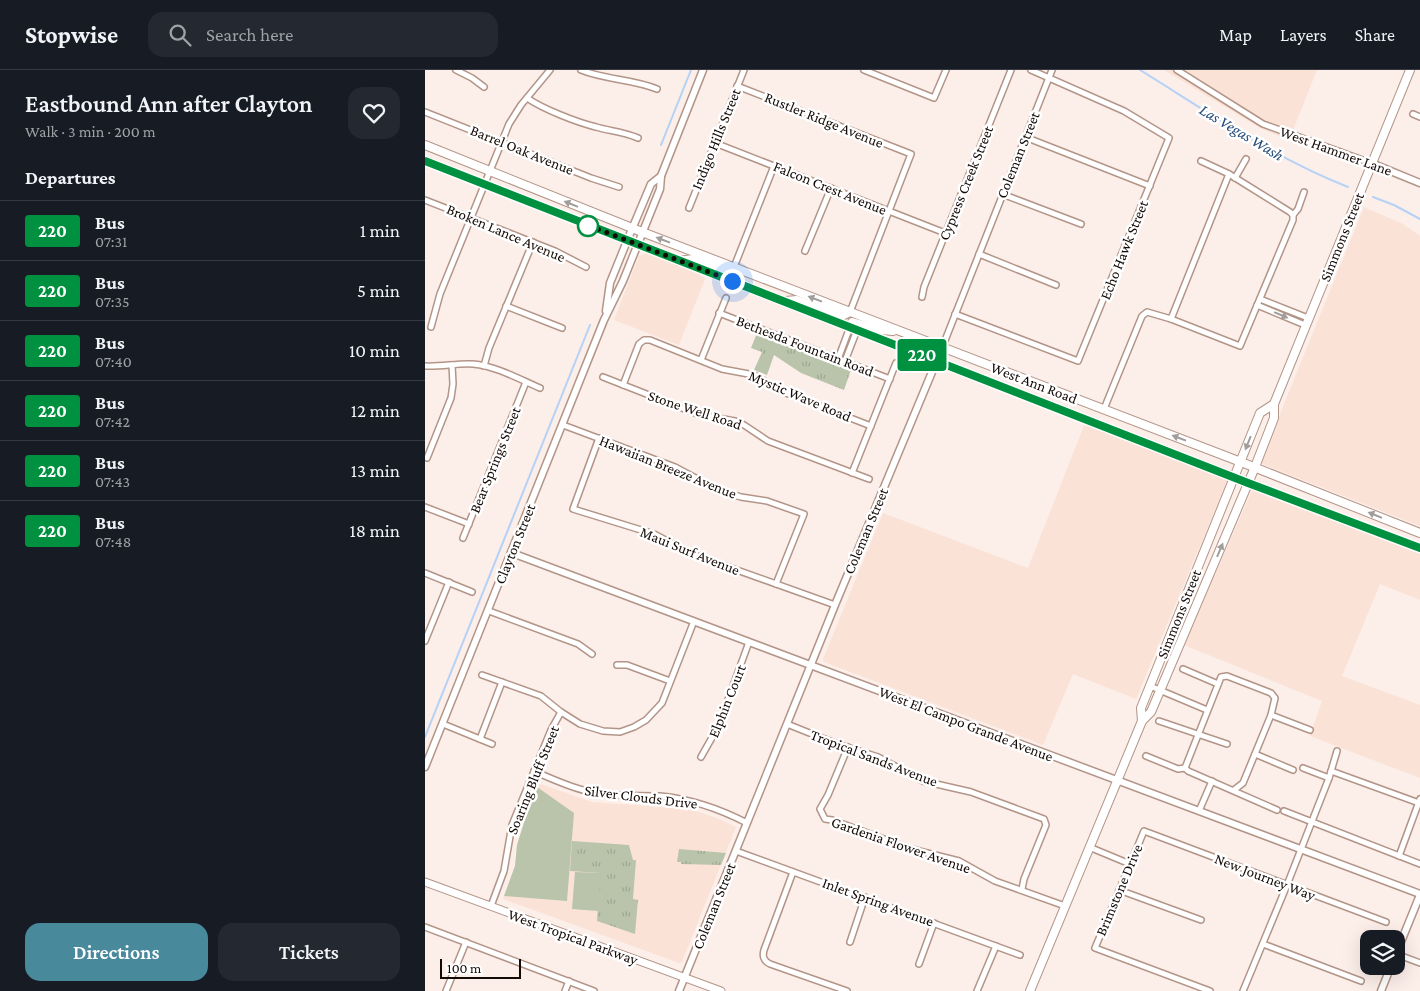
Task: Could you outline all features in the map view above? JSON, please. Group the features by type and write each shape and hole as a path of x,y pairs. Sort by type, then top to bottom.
{"main road":[{"name":"Simmons Street","path":"1030,991 1142,721 1151,712 1255,467 1274,418 1274,404 1410,70"},
{"name":"West Ann Road","path":"425,145 642,232 1255,467 1420,533"},
{"name":"West Ann Road","path":"425,160 677,261 937,360 1234,478 1420,548"},
{"path":"677,261 693,259 728,270 734,267"},
{"path":"781,301 797,300 842,316 850,312"},
{"path":"854,328 853,322 881,330 903,332"},
{"name":"Simmons Street","path":"1142,721 1141,708 1260,414 1274,404"},
{"path":"1099,424 1104,409"},
{"path":"1396,539 1401,525"},
{"name":"West Tropical Parkway","path":"425,882 721,991"}],"street":[{"path":"456,70 484,87"},
{"path":"431,328 440,294 501,142 514,115 550,70"},
{"path":"581,70 606,78 638,83 657,89"},
{"path":"606,78 607,70"},
{"name":"Clayton Street","path":"425,767 604,320 620,287 660,189 661,176 703,70"},
{"name":"Indigo Hills Street","path":"689,208 744,70"},
{"path":"864,70 934,98 945,70"},
{"name":"Cypress Creek Street","path":"922,296 945,233 1011,70"},
{"path":"1031,70 1049,77"},
{"name":"Coleman Street","path":"679,991 835,605 942,348 1052,70"},
{"name":"West Hammer Lane","path":"1177,70 1263,124 1420,183"},
{"name":"Echo Hawk Street","path":"955,314 1078,361 1150,186 1169,138 1124,111 1049,77"},
{"name":"Rustler Ridge Avenue","path":"737,86 911,154 889,211"},
{"path":"527,98 593,127 620,132 638,138"},
{"name":"Barrel Oak Avenue","path":"425,112 591,178 619,187"},
{"path":"1413,114 1420,117"},
{"path":"1025,137 1150,186"},
{"name":"Falcon Crest Avenue","path":"715,142 945,233"},
{"path":"1171,319 1232,176 1246,159"},
{"path":"1201,161 1232,176 1293,215"},
{"path":"734,267 773,166"},
{"name":"Clayton Street","path":"604,320 611,283 627,241 651,184 661,176"},
{"path":"805,251 831,188"},
{"path":"1104,409 1142,316 1147,312 1152,312 1241,346 1304,192"},
{"path":"1003,194 1081,224"},
{"name":"Broken Lance Avenue","path":"425,200 533,242 586,267"},
{"path":"850,312 889,211"},
{"path":"484,366 489,348 533,242"},
{"path":"979,254 1056,285"},
{"path":"611,283 620,287"},
{"path":"701,360 726,298"},
{"path":"1260,299 1307,322"},
{"path":"1257,305 1307,322"},
{"path":"506,306 562,328"},
{"name":"Bethesda Fountain Road","path":"719,313 890,379"},
{"path":"838,359 854,328"},
{"path":"845,361 854,328"},
{"name":"Mystic Wave Road","path":"623,385 639,344 644,340 650,340 722,369 754,374 786,393 871,426"},
{"path":"852,474 896,363"},
{"path":"425,366 467,364 484,366 540,388"},
{"path":"427,458 451,398 453,384 452,365"},
{"name":"Stone Well Road","path":"603,378 700,415 735,421 768,441 869,479"},
{"name":"Bear Springs Street","path":"463,538 526,382"},
{"name":"Hawaiian Breeze Avenue","path":"563,425 675,466 718,490 741,497 767,501 804,514 776,584"},
{"name":"Maui Surf Avenue","path":"599,438 573,509 654,534 692,554 835,605"},
{"path":"425,507 469,524"},
{"name":"West El Campo Grande Avenue","path":"512,553 1420,895"},
{"path":"425,573 472,592"},
{"path":"425,640 449,582"},
{"path":"489,611 578,644 592,654"},
{"path":"482,675 541,696 580,724 603,731 620,732 647,720 662,703 694,621"},
{"name":"Elphin Court","path":"701,757 718,726 749,642"},
{"path":"617,665 627,665 670,681"},
{"path":"1183,669 1218,684"},
{"path":"1185,768 1207,710 1223,676 1271,693 1275,698 1271,714 1243,783 1234,790"},
{"path":"480,739 502,682"},
{"path":"1150,686 1207,710"},
{"name":"Soaring Bluff Street","path":"491,906 504,871 512,825 551,730 561,712"},
{"path":"1271,714 1310,730"},
{"path":"1159,721 1227,744"},
{"path":"443,724 492,744"},
{"name":"Tropical Sands Avenue","path":"787,724 878,757 923,781 971,792 1044,819 1046,825 1024,879 1022,889"},
{"name":"Gardenia Flower Avenue","path":"848,747 828,795 820,809 825,819 833,820 911,850 959,861 995,881 1022,889 1065,906"},
{"path":"1243,991 1312,822 1329,778 1337,750"},
{"path":"1255,754 1293,770"},
{"path":"1147,756 1178,769 1185,768"},
{"path":"1185,768 1187,771 1277,810"},
{"path":"1303,768 1329,778"},
{"name":"Silver Clouds Drive","path":"534,771 589,792 627,796 659,796 691,801 718,809 747,823"},
{"path":"1331,771 1419,801 1417,815 1399,856"},
{"path":"1199,811 1212,781"},
{"path":"1284,811 1420,864"},
{"name":"Brimstone Drive","path":"1144,831 1095,948 1209,991"},
{"name":"New Journey Way","path":"1144,831 1387,922"},
{"path":"1089,847 1130,864"},
{"name":"Inlet Spring Avenue","path":"736,851 1020,955"},
{"path":"793,872 764,950 764,958 770,964 847,991"},
{"path":"1119,890 1201,920"},
{"path":"1405,932 1420,895"},
{"path":"850,942 865,898"},
{"path":"919,964 934,923"},
{"path":"425,927 594,991"},
{"path":"446,991 466,942"},
{"path":"1263,944 1361,981"},
{"path":"977,991 996,946"},
{"path":"1405,957 1420,963"},
{"path":"1381,991 1387,975"},
{"path":"565,991 569,981"}],"shaded area":[{"path":"1164,70 1317,70 1289,140 1260,128"},
{"path":"1364,207 1403,224 1420,236 1420,526 1260,463"},
{"path":"646,253 693,270 705,279 679,345 614,320 639,256"},
{"path":"1085,423 1228,479 1136,699 1073,674 1043,745 824,662 823,659 883,513 1028,568"},
{"path":"1253,488 1420,552 1420,600 1380,584 1342,676 1420,705 1420,778 1310,736 1322,701 1184,645"},
{"path":"541,784 592,802 690,809 736,827 682,962 679,963 503,899 515,866 517,845 526,816 537,787"}],"green space":[{"path":"757,333 851,370 844,390 801,373 774,355 767,375 754,370 762,352 751,348"},
{"path":"537,787 574,813 567,901 504,896 515,866 517,845"},
{"path":"572,841 629,845 633,860 636,860 633,899 638,900 635,934 597,921 600,873 570,871"},
{"path":"679,849 726,853 721,865 681,864 681,862 677,862"},
{"path":"575,872 601,873 598,911 572,909"}],"waterway":[{"path":"661,145 691,70"},
{"name":"Las Vegas Wash","path":"1140,70 1268,148 1348,187"},
{"name":"Las Vegas Wash","path":"1373,197 1394,205 1420,219"},
{"path":"425,737 590,325"}],"bus line":[{"name":"220","path":"425,161 1329,515 1420,548"}],"route":[{"path":"588,226 585,224 732,281"}]}
